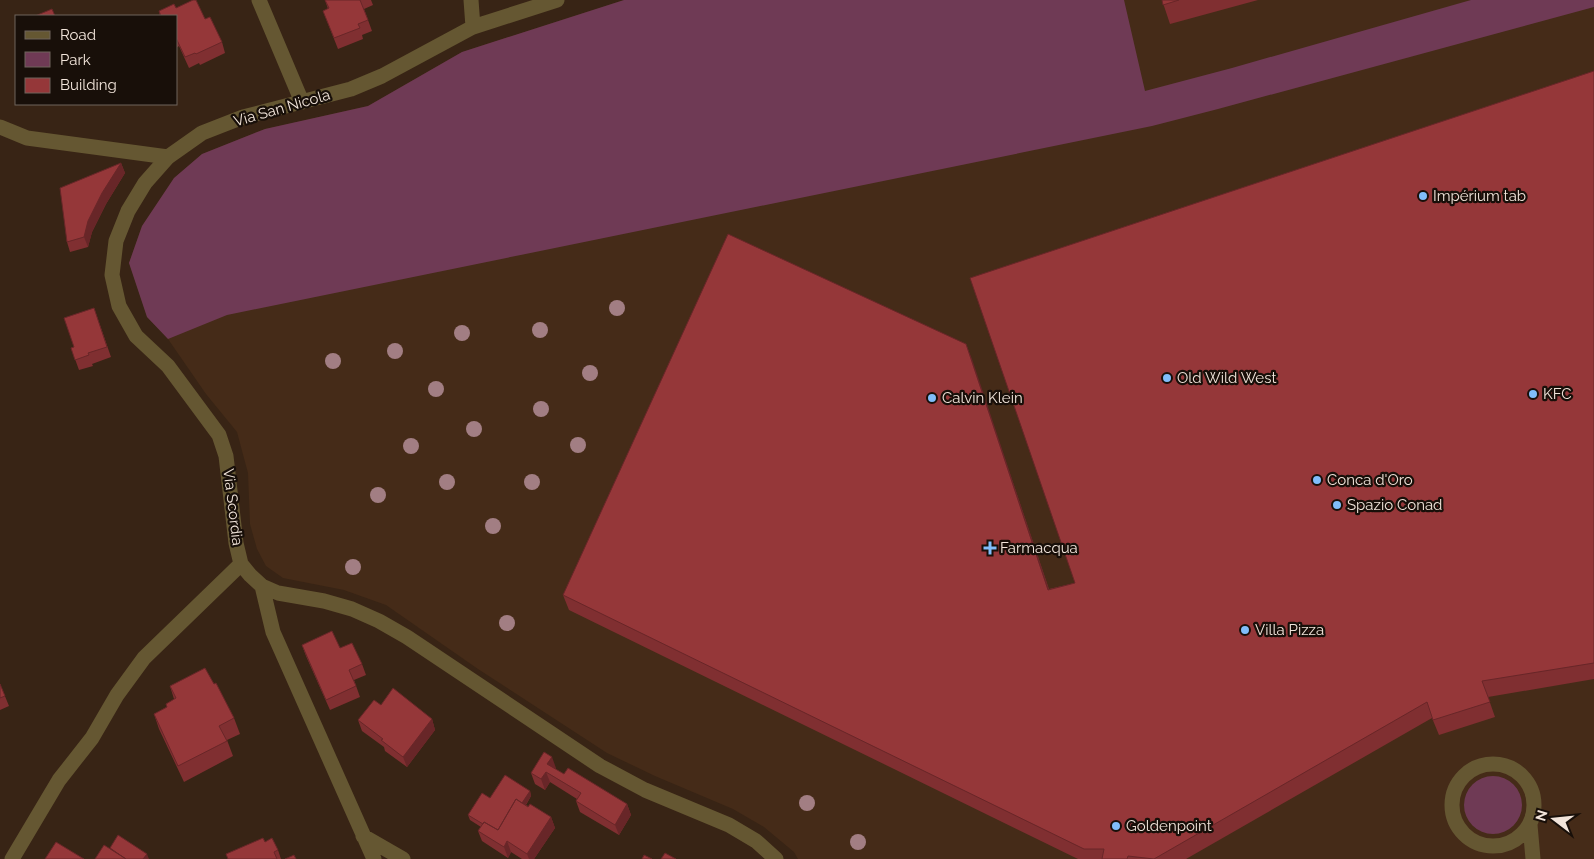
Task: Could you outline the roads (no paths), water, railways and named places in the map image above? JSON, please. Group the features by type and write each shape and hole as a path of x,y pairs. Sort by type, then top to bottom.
{"street":[{"path":"259,0 302,102"},
{"path":"471,0 473,27"},
{"name":"Via San Nicola","path":"168,157 202,134 243,117 351,89 382,76 473,27 557,0"},
{"path":"0,127 26,138 168,157"},
{"name":"Via Scordia","path":"12,859 60,780 92,738 117,695 144,658 242,564 236,543 226,456 219,435 168,366 136,336 119,306 112,275 116,240 128,211 145,184 168,157"},
{"path":"242,564 250,576 262,586 278,592 324,601 352,609 379,621 407,637 600,766 645,790 729,825 756,841 776,859"},
{"path":"262,586 273,632 374,859"},
{"path":"1484,765 1508,766 1519,772 1533,791 1535,803 1530,825 1522,836 1499,846 1490,853 1474,842 1464,834 1452,812 1452,800 1462,777 1472,769 1484,765"},
{"path":"1530,825 1533,859"},
{"path":"363,836 403,859"}],"place":[{"name":"Impérium tab","path":"1423,196"},
{"name":"Old Wild West","path":"1167,378"},
{"name":"KFC","path":"1533,394"},
{"name":"Calvin Klein","path":"932,398"},
{"name":"Conca d'Oro","path":"1317,480"},
{"name":"Spazio Conad","path":"1337,505"},
{"name":"Farmacqua","path":"990,548"},
{"name":"Villa Pizza","path":"1245,630"},
{"name":"Goldenpoint","path":"1116,826"}]}
